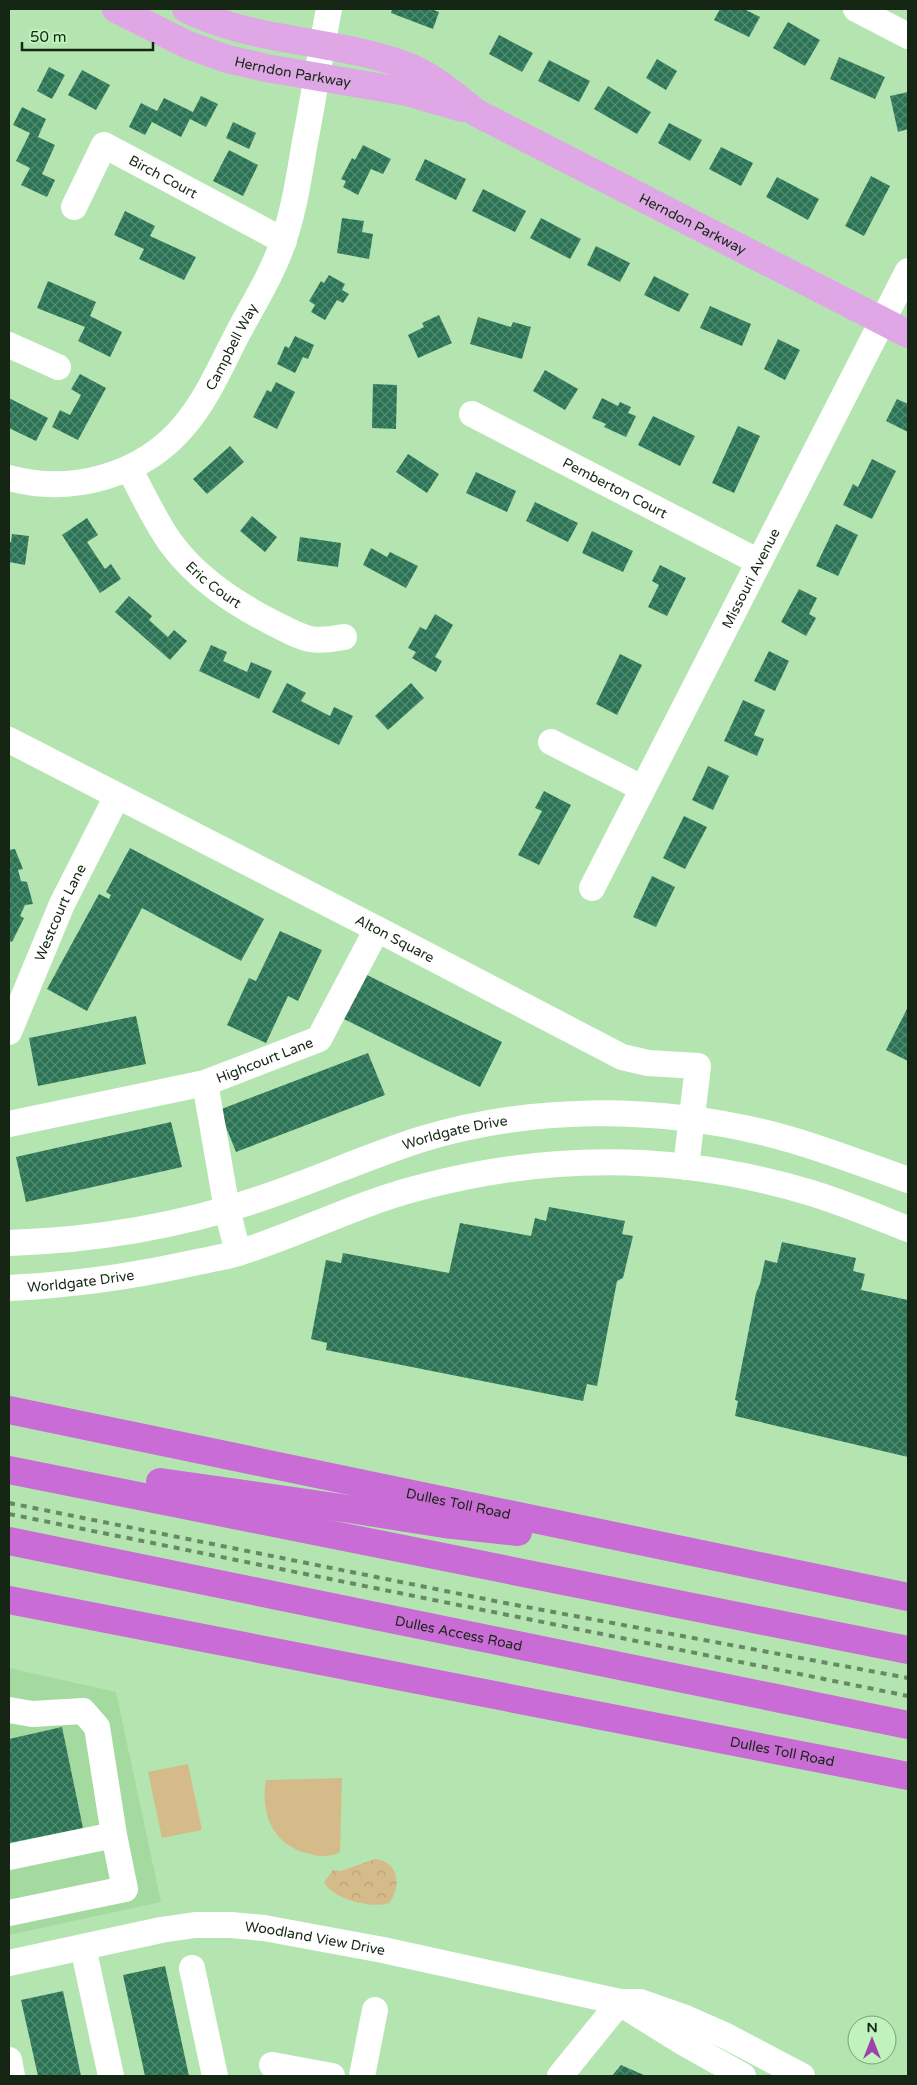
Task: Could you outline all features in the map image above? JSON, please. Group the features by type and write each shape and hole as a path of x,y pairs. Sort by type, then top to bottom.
{"highway":[{"name":"Dulles Toll Road","path":"9,1410 908,1597"},
{"path":"9,1462 61,1466 444,1524 664,1547"},
{"path":"9,1470 908,1650"},
{"name":"Dulles Access Road","path":"9,1541 908,1725"},
{"name":"Dulles Toll Road","path":"9,1600 908,1776"}],"main road":[{"name":"Herndon Parkway","path":"116,9 188,45 246,64 407,92 477,113 908,334"},
{"name":"Herndon Parkway","path":"186,9 208,19 247,32 372,56 406,65 433,78 477,113"}],"street":[{"name":"Campbell Way","path":"9,478 35,483 66,484 92,481 129,468 164,446 184,427 202,402 272,269 284,241 293,208 329,9"},
{"path":"856,9 908,36"},
{"name":"Birch Court","path":"74,207 104,145 284,241"},
{"name":"Missouri Avenue","path":"592,888 908,271"},
{"path":"9,345 58,367"},
{"name":"Pemberton Court","path":"472,414 759,562"},
{"name":"Eric Court","path":"129,468 170,542 186,562 213,586 242,606 295,634 311,639 328,640 344,637"},
{"name":"Alton Square","path":"9,740 377,928 622,1057 648,1063 698,1066 686,1166"},
{"path":"551,742 642,788"},
{"name":"Westcourt Lane","path":"9,1032 62,904 117,796"},
{"name":"Highcourt Lane","path":"9,1124 205,1083 319,1039 377,928"},
{"name":"Highcourt Lane","path":"205,1083 227,1209 238,1253"},
{"name":"Worldgate Drive","path":"9,1243 39,1242 110,1234 175,1224 227,1209 422,1139 480,1125 540,1116 592,1113 692,1119 738,1126 795,1141 908,1180"},
{"name":"Worldgate Drive","path":"9,1288 140,1274 238,1253 417,1188 475,1175 537,1165 596,1161 626,1161 686,1166 749,1177 807,1191 908,1229"},
{"path":"9,1710 32,1714 82,1711 97,1727 114,1835 125,1890 9,1913"},
{"path":"9,1857 114,1835"},
{"name":"Woodland View Drive","path":"9,1963 195,1925 264,1928 394,1952 620,2002 640,2002 683,2017 726,2036 802,2076"},
{"path":"83,1947 111,2076"},
{"path":"192,1968 215,2076"},
{"path":"560,2076 620,2002"},
{"name":"Woodland View Drive","path":"620,2002 684,2043 743,2076"},
{"path":"362,2076 375,2010"},
{"path":"272,2065 332,2076"}],"shaded area":[{"path":"9,1668 116,1692 161,1902 9,1935"}],"green space":[{"path":"188,1764 202,1830 162,1838 148,1772"},
{"path":"342,1778 340,1852 329,1856 314,1855 297,1850 278,1836 272,1827 265,1805 266,1780"},
{"path":"375,1859 389,1865 396,1876 396,1890 389,1903 373,1905 353,1901 335,1893 324,1882 333,1870 341,1871"}],"building":[{"path":"392,9 431,9 439,12 433,29 391,13"},
{"path":"720,9 744,9 760,17 749,37 714,20"},
{"path":"788,22 820,40 805,66 773,48"},
{"path":"499,35 533,53 522,72 489,54"},
{"path":"839,57 885,77 875,99 830,79"},
{"path":"657,59 677,71 666,90 646,78"},
{"path":"549,60 590,81 579,102 538,81"},
{"path":"49,67 65,75 52,99 37,91"},
{"path":"82,70 110,85 96,110 68,95"},
{"path":"608,86 651,112 637,134 594,109"},
{"path":"908,92 908,129 898,132 890,96"},
{"path":"201,96 218,104 206,127 190,119 181,137 152,122 145,135 129,127 141,103 157,111 164,98 193,112"},
{"path":"22,107 46,119 38,137 55,145 42,174 55,180 47,197 21,185 30,168 16,161 30,133 13,125"},
{"path":"233,122 256,133 249,149 226,138"},
{"path":"669,123 702,140 690,161 658,143"},
{"path":"363,145 391,159 383,174 371,169 358,195 343,187 346,181 341,179 352,158 355,160"},
{"path":"721,147 753,163 741,186 709,169"},
{"path":"229,150 258,165 243,196 213,181"},
{"path":"425,159 466,179 456,200 415,180"},
{"path":"871,176 890,186 864,236 845,226"},
{"path":"777,177 819,199 808,220 766,197"},
{"path":"483,189 526,211 515,232 472,211"},
{"path":"125,211 155,226 150,236 196,257 184,280 139,259 144,249 114,235"},
{"path":"342,218 364,221 362,232 373,234 369,259 337,253"},
{"path":"541,218 581,239 570,259 530,238"},
{"path":"596,246 630,263 620,282 587,265"},
{"path":"329,275 345,284 342,290 349,294 343,303 337,300 325,320 311,312 315,305 309,301 321,281 324,283"},
{"path":"654,276 689,294 679,312 644,295"},
{"path":"48,281 96,302 90,316 122,332 110,357 78,341 85,327 37,308"},
{"path":"710,306 751,324 742,346 700,328"},
{"path":"439,315 452,343 418,358 408,335 424,327 422,323"},
{"path":"478,317 511,327 513,322 531,327 522,359 470,344"},
{"path":"295,336 314,345 308,359 303,357 295,373 277,364 285,346 289,348"},
{"path":"778,339 800,350 785,380 764,369"},
{"path":"545,370 578,389 565,410 533,391"},
{"path":"80,374 106,388 78,440 52,427 60,410 70,415 81,395 71,389"},
{"path":"276,382 295,392 277,429 253,417 267,390 271,392"},
{"path":"373,384 397,385 396,429 372,428"},
{"path":"9,398 48,418 36,441 9,428"},
{"path":"602,398 618,406 620,402 631,407 628,413 636,416 626,437 604,427 606,424 592,418"},
{"path":"897,399 908,404 908,432 886,421"},
{"path":"653,416 695,436 680,466 638,445"},
{"path":"738,426 760,436 734,493 712,483"},
{"path":"230,446 244,462 207,494 193,479"},
{"path":"408,454 439,474 427,493 396,472"},
{"path":"872,459 896,471 872,519 843,505 853,484 858,487"},
{"path":"476,472 516,491 507,512 466,493"},
{"path":"535,502 578,523 568,542 526,521"},
{"path":"252,516 277,537 265,552 240,531"},
{"path":"87,518 98,535 87,542 105,569 111,564 121,579 100,593 62,535"},
{"path":"836,524 858,535 838,576 816,566"},
{"path":"592,531 633,551 623,572 582,553"},
{"path":"12,534 29,536 25,565 9,562 9,542 11,542"},
{"path":"300,537 341,543 338,567 297,561"},
{"path":"371,548 387,557 390,552 418,566 406,588 363,565"},
{"path":"660,565 686,578 667,616 648,607 659,585 652,581"},
{"path":"799,589 817,598 809,614 816,618 806,636 781,622"},
{"path":"129,596 152,616 149,620 168,637 174,630 187,641 170,660 115,612"},
{"path":"435,614 453,625 435,657 442,661 436,672 412,658 416,652 408,648 420,627 426,630"},
{"path":"211,645 227,652 223,661 247,672 251,662 272,671 259,699 199,671"},
{"path":"769,651 789,661 775,691 754,681"},
{"path":"620,654 642,665 617,715 596,704"},
{"path":"287,683 306,693 301,701 330,716 334,707 353,716 339,745 272,712"},
{"path":"411,683 424,698 388,730 375,716"},
{"path":"743,700 765,710 754,735 764,739 757,756 724,741"},
{"path":"708,766 729,776 713,810 692,800"},
{"path":"544,791 571,805 539,865 518,855 542,811 535,808"},
{"path":"684,816 707,827 685,869 663,858"},
{"path":"130,848 264,919 241,961 142,908 87,1011 47,989 99,894 109,899 111,895 106,892"},
{"path":"15,849 23,869 18,870 21,881 27,882 33,904 25,905 20,916 24,918 12,942 9,941 9,850"},
{"path":"652,876 675,887 656,927 633,917"},
{"path":"280,931 322,950 298,1001 288,996 266,1043 227,1025 249,978 256,981"},
{"path":"365,974 502,1042 480,1087 342,1018"},
{"path":"908,1007 908,1061 886,1050"},
{"path":"136,1016 146,1064 38,1086 29,1038"},
{"path":"368,1053 385,1095 236,1152 219,1110"},
{"path":"171,1122 182,1167 26,1202 16,1157"},
{"path":"549,1207 625,1221 622,1234 633,1236 623,1278 617,1281 597,1386 587,1384 583,1401 326,1350 327,1343 311,1339 326,1260 341,1263 343,1253 449,1273 460,1223 531,1236 535,1218 546,1221"},
{"path":"782,1242 856,1258 853,1271 865,1274 861,1290 908,1300 908,1457 735,1416 738,1401 735,1400 756,1293 765,1260 777,1263"},
{"path":"62,1727 83,1828 9,1843 9,1739"},
{"path":"165,1966 189,2076 145,2076 123,1975"},
{"path":"63,1991 81,2076 38,2076 21,2000"},
{"path":"621,2065 646,2076 612,2076"}],"railway":[{"path":"9,1503 505,1603 908,1678"},
{"path":"9,1514 908,1696"}]}
